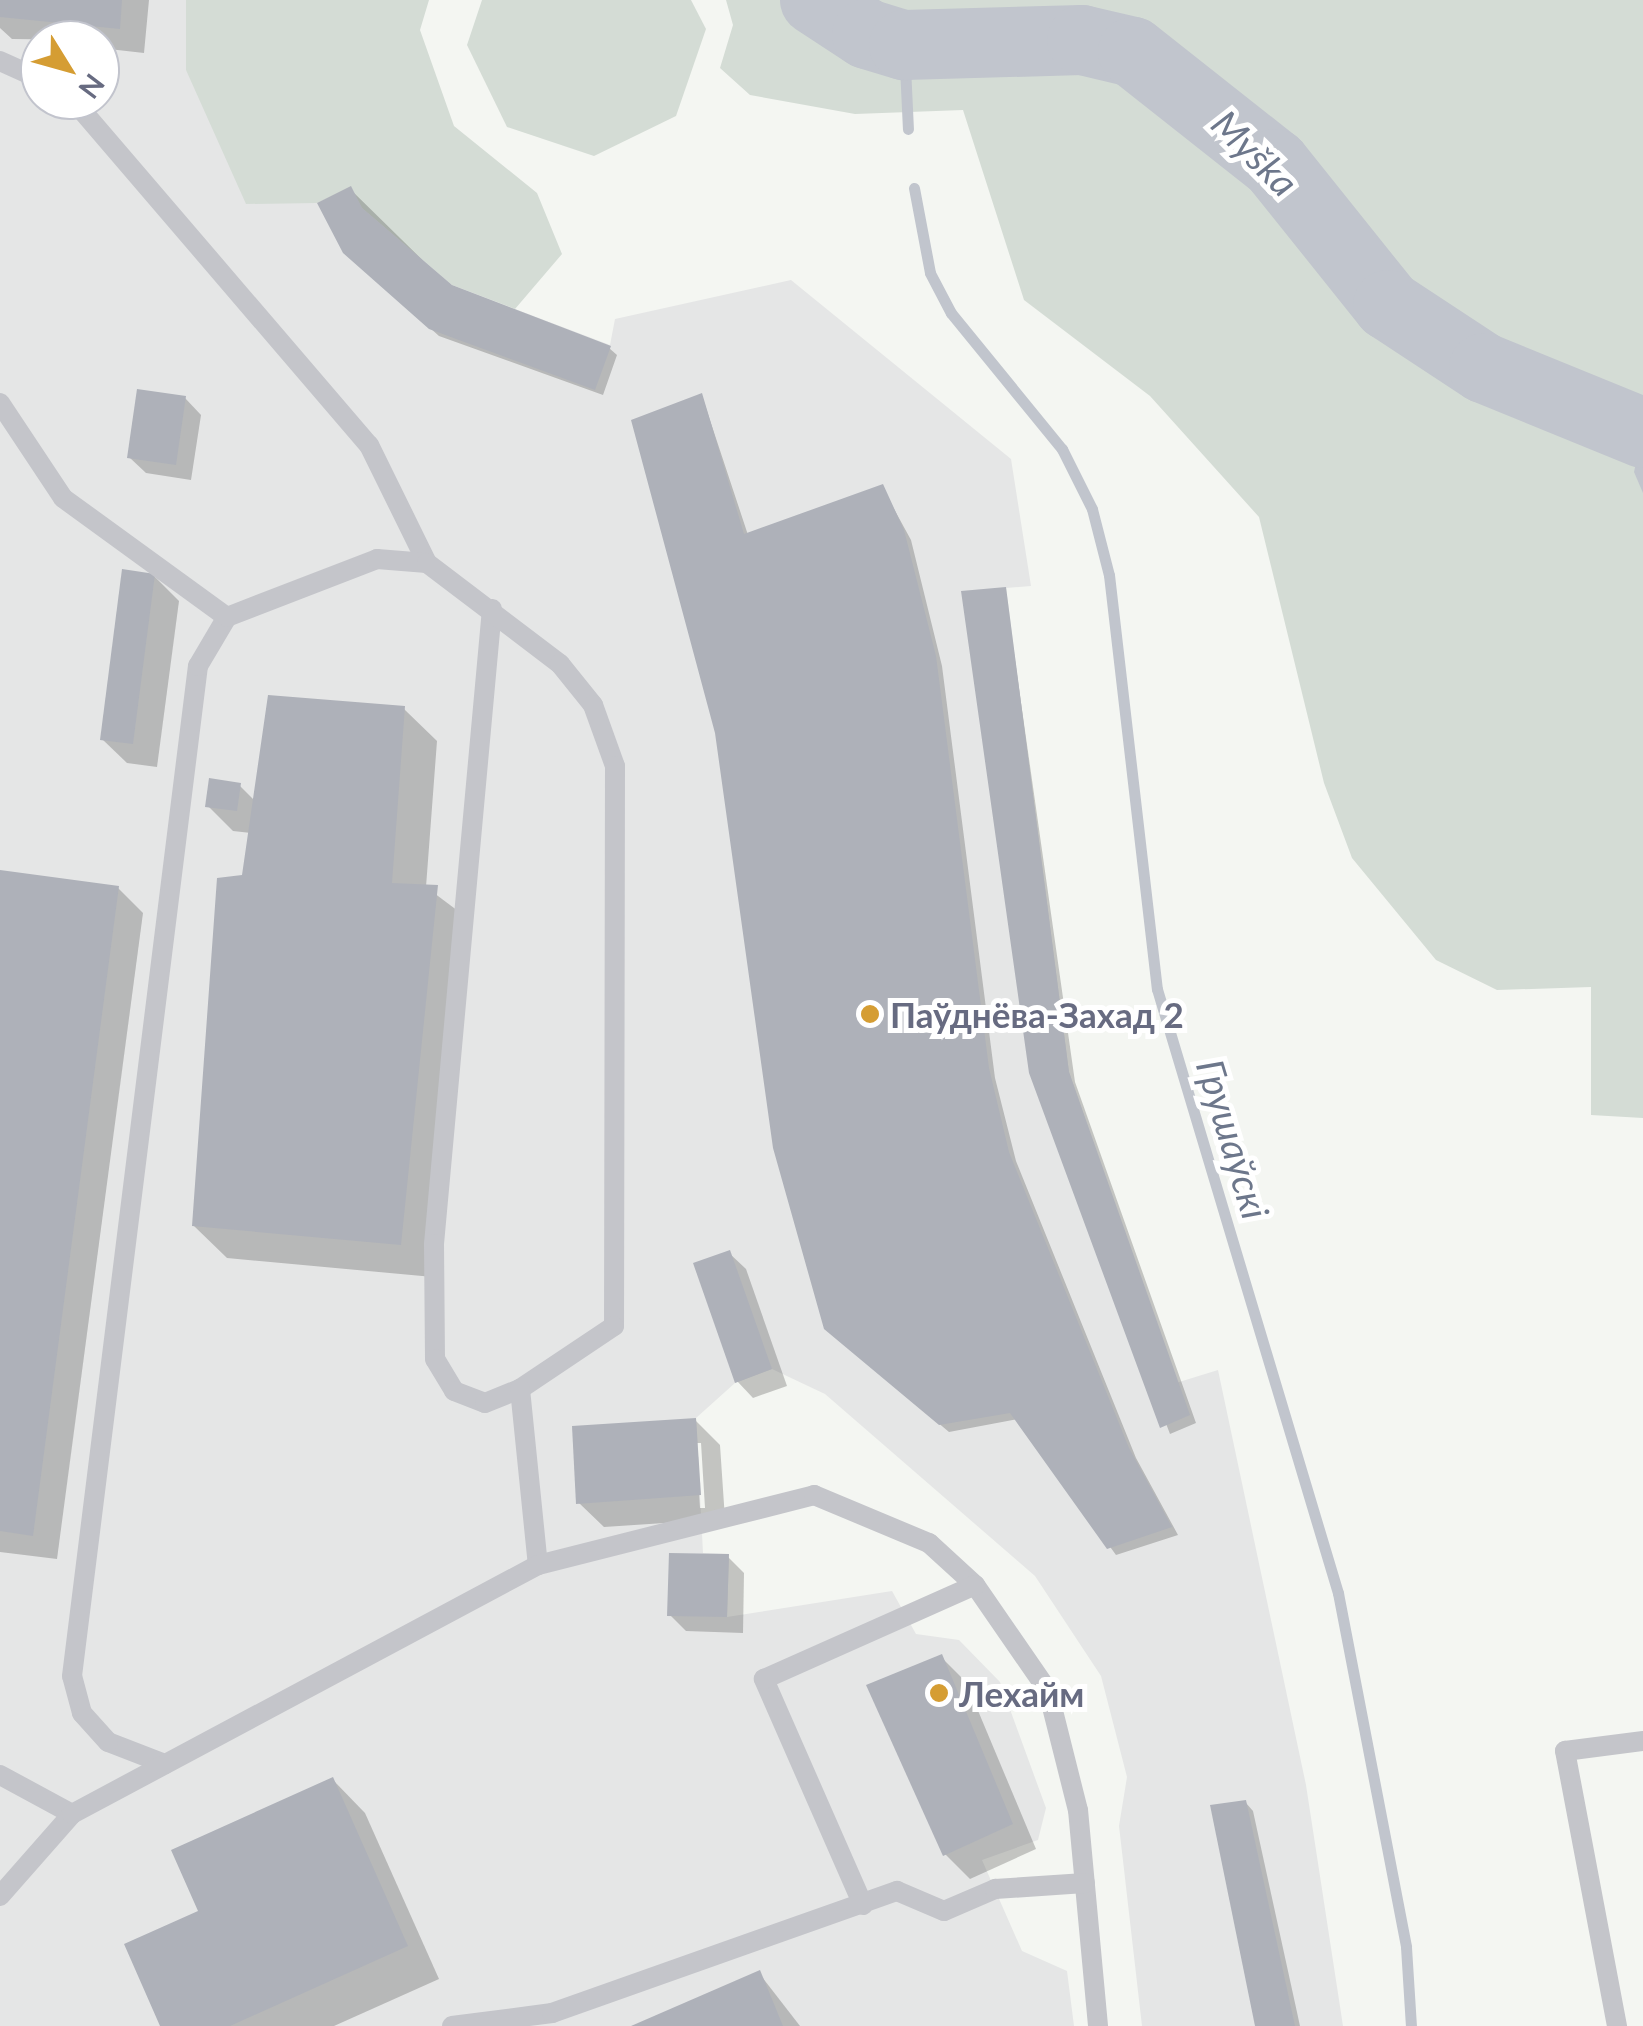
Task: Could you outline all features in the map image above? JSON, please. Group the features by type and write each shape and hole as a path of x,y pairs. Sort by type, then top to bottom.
{"lane":[{"path":"90,120 369,446 427,563 492,610 560,664 593,706 614,766 614,1326 520,1389 485,1402 454,1391 435,1359 434,1244 492,610"},
{"path":"0,403 63,498 227,617"},
{"path":"165,1764 108,1742 82,1714 72,1676 198,666 227,617 377,559 427,563"},
{"path":"520,1389 538,1565"},
{"path":"0,1896 72,1814 538,1565 814,1495 928,1543 975,1585 1048,1691 1086,1883 1098,2026"},
{"path":"863,1905 764,1679 975,1585"},
{"path":"1617,2026 1565,1751 1643,1741"},
{"path":"0,1775 72,1814"},
{"path":"452,2026 552,2013 897,1891 944,1911 995,1889 1086,1883"}],"shaded area":[{"path":"0,0 186,0 186,70 351,186 452,285 610,345 615,319 791,280 1011,459 1031,586 1006,588 1069,1072 1176,1383 1218,1370 1306,1785 1343,2026 1142,2026 1119,1826 1127,1777 1101,1676 1035,1576 825,1394 772,1369 735,1383 696,1418 703,1553 729,1554 727,1617 892,1591 916,1634 959,1640 1000,1682 1046,1808 1038,1840 982,1860 1022,1951 1067,1971 1074,2026 0,2026"},
{"path":"186,0 429,0 420,30 454,126 537,193 562,254 515,309 452,285 362,208 351,187 317,203 246,204 186,70"},
{"path":"482,0 691,0 706,29 676,116 594,156 507,127 467,45"},
{"path":"726,0 1643,0 1643,1118 1591,1115 1591,987 1497,990 1436,960 1352,858 1324,783 1259,517 1150,396 1024,300 963,110 855,114 750,95 720,68 733,25"},
{"path":"1643,431 1643,493 1634,472"}],"building":[{"path":"0,0 122,0 120,29 120,20 0,17"},
{"path":"351,186 362,208 452,285 611,346 595,390 429,329 343,253 317,203"},
{"path":"137,389 186,396 176,465 127,458"},
{"name":"Паўднёва-Захад 2","path":"702,393 744,534 883,484 904,530 936,656 989,1068 1009,1152 1129,1448 1172,1527 1107,1549 1010,1413 939,1425 824,1329 773,1148 715,733 631,420"},
{"path":"122,569 155,574 133,744 100,740"},
{"path":"1006,587 1069,1072 1190,1415 1160,1428 1029,1073 961,591"},
{"path":"268,695 405,706 392,883 438,885 401,1245 192,1226 217,878 242,875"},
{"path":"209,778 241,783 237,811 205,807"},
{"path":"0,870 119,886 33,1536 0,1531"},
{"path":"730,1250 772,1369 735,1383 693,1263"},
{"path":"696,1418 701,1495 576,1504 572,1426"},
{"path":"669,1553 729,1554 727,1617 667,1616"},
{"path":"942,1654 1013,1824 943,1856 866,1685"},
{"path":"333,1777 408,1946 230,2026 160,2026 124,1944 198,1911 171,1850"},
{"path":"1246,1800 1295,2026 1255,2026 1210,1805"},
{"path":"760,1970 783,2026 631,2026"}],"waterway":[{"name":"Муška","path":"815,0 867,34 904,45 1082,40 1133,52 1275,164 1388,305 1484,368 1643,433"},
{"name":"Грушаўскі","path":"904,45 908,129"},
{"name":"Грушаўскі","path":"914,188 930,273 951,313 1062,449 1092,509 1109,575 1157,989 1338,1593 1406,1947 1411,2026"}],"place":[{"name":"Паўднёва-Захад 2","path":"870,1014"},
{"name":"Лехайм","path":"939,1693"}]}
